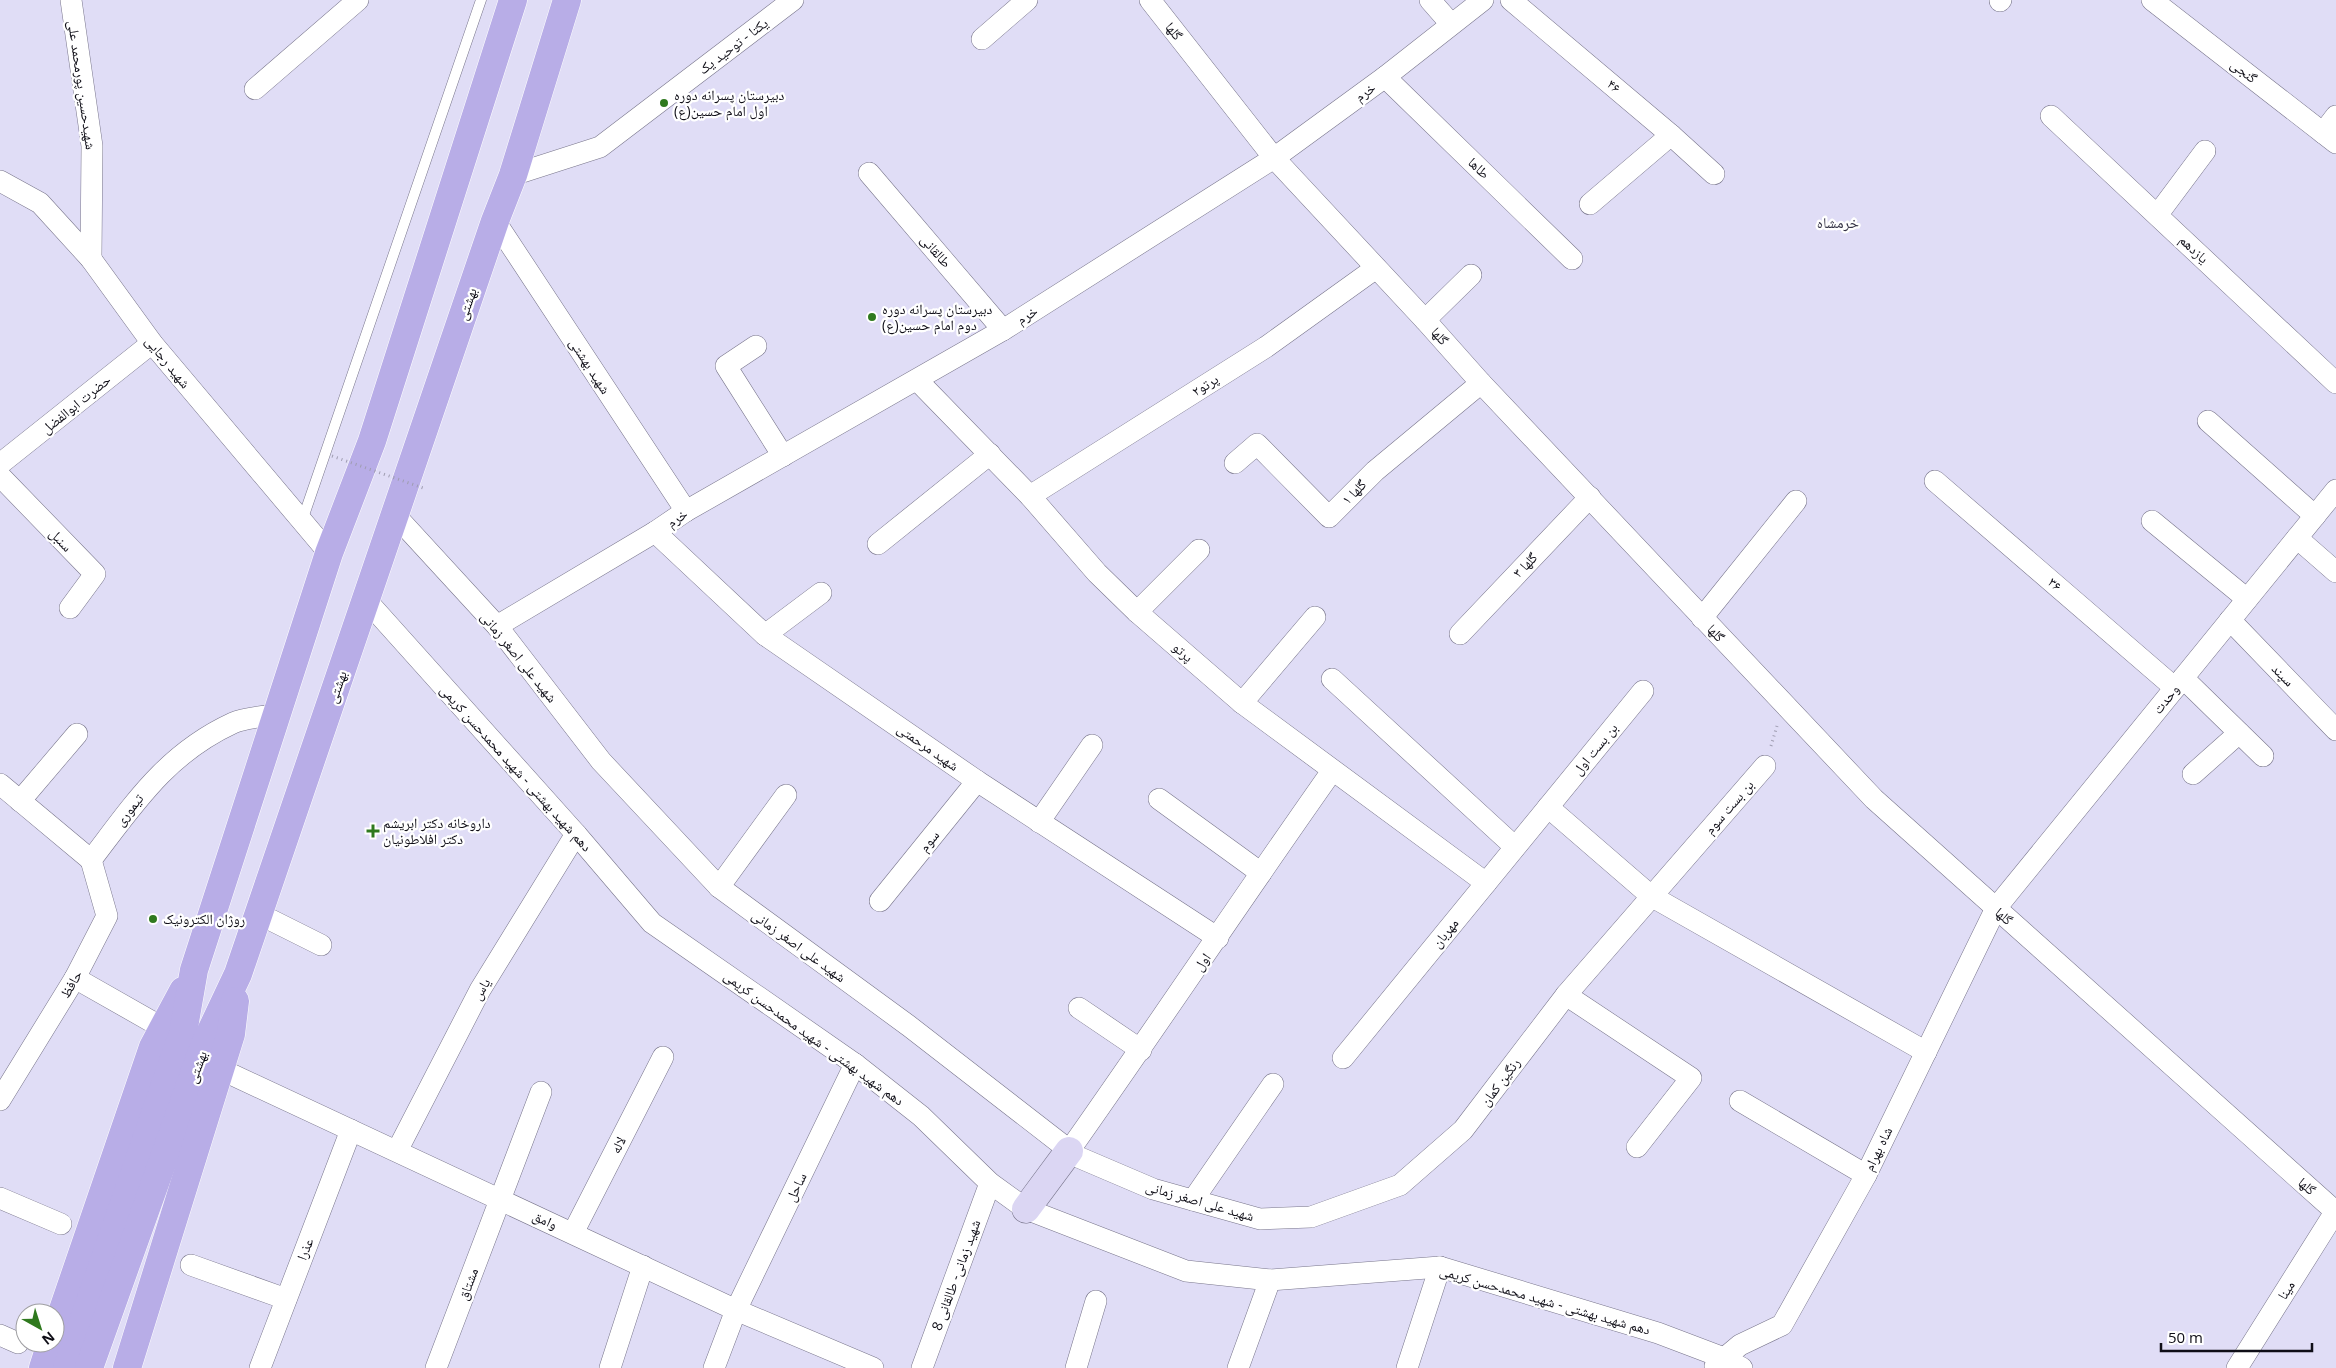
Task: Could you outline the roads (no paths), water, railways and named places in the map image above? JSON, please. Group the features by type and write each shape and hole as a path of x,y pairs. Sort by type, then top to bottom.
{"main road":[{"name":"بهشتی","path":"67,1368 183,1033 194,970 330,553 372,441 513,0"},
{"name":"بهشتی","path":"89,1368 204,1046 238,974 259,914 495,221 513,175 567,0"},
{"path":"65,1304 153,1047 194,970"},
{"path":"126,1368 231,1034 238,974"},
{"path":"43,1368 48,1353"}],"street":[{"name":"شهیدحسین پورمحمد علی","path":"71,0 92,146 91,259"},
{"path":"255,89 358,0"},
{"name":"یکتا - توحید یک","path":"513,175 600,147 793,0"},
{"path":"982,39 1027,0"},
{"name":"گلها","path":"1150,0 1274,158 1481,383 1874,799 2336,1212"},
{"path":"1430,0 1451,24"},
{"name":"خرم","path":"497,626 655,532 686,511 1003,330 1274,158 1385,77 1483,0"},
{"name":"۴۶","path":"1511,0 1671,135 1714,174"},
{"name":"گنجی","path":"2162,3 2330,138"},
{"name":"طاها","path":"1385,77 1572,259"},
{"name":"یازدهم","path":"2051,116 2158,214 2336,383"},
{"path":"2330,138 2336,116"},
{"path":"1590,204 1671,135"},
{"path":"2158,214 2205,151"},
{"name":"طالقانی","path":"869,173 1003,330"},
{"name":"شهید رجایی","path":"0,181 40,204 91,259 152,343 330,553"},
{"name":"شهید بهشتی","path":"495,221 686,511"},
{"name":"پرتو۲","path":"1030,496 1266,347 1376,268"},
{"path":"1425,320 1471,275"},
{"name":"حضرت ابوالفضل","path":"0,464 152,343"},
{"path":"756,346 726,366 783,456"},
{"name":"پرتو","path":"917,380 1030,496 1098,573 1137,612 1242,704 1332,772 1486,883"},
{"name":"گلها ۱","path":"1235,463 1256,444 1329,518 1375,471 1481,383"},
{"path":"2208,421 2315,516"},
{"path":"878,544 990,454"},
{"name":"سنبل","path":"0,476 94,574 70,608"},
{"name":"۳۶","path":"1935,481 2239,733 2263,756"},
{"name":"وحدت","path":"1996,908 2336,490"},
{"name":"گلها ۳","path":"1460,634 1590,497"},
{"path":"1702,618 1796,501"},
{"name":"شهید علی اصغر زمانی","path":"395,515 497,626 601,762 719,887 909,1026 1069,1151 1153,1190 1260,1219 1311,1217"},
{"path":"2152,521 2247,599"},
{"name":"شهید مرحمتی","path":"655,532 765,635 977,781 1218,938"},
{"path":"2297,538 2336,572"},
{"path":"1137,612 1199,550"},
{"path":"765,635 821,593"},
{"name":"دهم شهید بهشتی - شهید محمدحسن کریمی","path":"366,601 576,834 652,923 855,1064 921,1116 990,1183 1026,1209 1186,1271 1270,1280 1440,1267 1658,1333 1726,1365"},
{"path":"1242,704 1315,617"},
{"name":"سپند","path":"2230,620 2336,730"},
{"path":"1332,679 1515,847"},
{"name":"بن بست اول","path":"1548,807 1643,690"},
{"name":"تیموری","path":"91,860 141,793 178,756 234,723 278,714"},
{"path":"2193,774 2239,733"},
{"path":"20,801 78,734"},
{"path":"1039,822 1092,745"},
{"name":"بن بست سوم","path":"1650,896 1765,766"},
{"name":"اول","path":"1069,1151 1218,938 1260,873 1332,772"},
{"name":"سوم","path":"880,901 977,781"},
{"path":"0,784 91,860"},
{"path":"719,887 786,795"},
{"path":"1159,799 1260,873"},
{"path":"1548,807 1650,896 1926,1052"},
{"name":"مهربان","path":"1343,1058 1548,807"},
{"name":"یاس","path":"396,1151 480,990 576,834"},
{"name":"حافظ","path":"0,1100 75,978 107,916 91,860"},
{"name":"رنگین کمان","path":"1311,1217 1400,1185 1463,1130 1566,995 1650,896"},
{"name":"شاه بهرام","path":"1726,1365 1740,1345 1782,1325 1866,1175 1996,908"},
{"path":"259,914 321,945"},
{"path":"75,978 163,1028"},
{"path":"1566,995 1691,1078 1637,1147"},
{"path":"1079,1008 1141,1050"},
{"name":"لاله","path":"573,1233 663,1057"},
{"name":"ساحل","path":"714,1368 736,1310 855,1064"},
{"name":"وامق","path":"220,1068 736,1310 873,1368"},
{"path":"1193,1200 1273,1084"},
{"name":"مشتاق","path":"436,1368 541,1092"},
{"path":"1740,1102 1866,1175"},
{"name":"عذرا","path":"260,1368 351,1130"},
{"path":"1026,1209 1069,1151"},
{"name":"شهید زمانی- طالقانی 8","path":"922,1368 990,1183"},
{"path":"0,1198 61,1224"},
{"name":"مینا","path":"2237,1368 2336,1212"},
{"path":"191,1265 286,1299"},
{"path":"610,1368 643,1266"},
{"path":"1407,1368 1440,1267"},
{"path":"1238,1368 1270,1280"},
{"path":"1076,1368 1096,1301"}],"lane":[{"path":"302,521 481,0"}],"place":[{"name":"دبیرستان پسرانه دوره اول امام حسین(ع)","path":"664,103"},
{"name":"دبیرستان پسرانه دوره دوم امام حسین(ع)","path":"872,317"},
{"name":"داروخانه دکتر ابریشم دکتر افلاطونیان","path":"373,831"},
{"name":"روژان الکترونیک","path":"153,919"}],"district":[{"name":"خرمشاه","path":"1838,223"}]}
